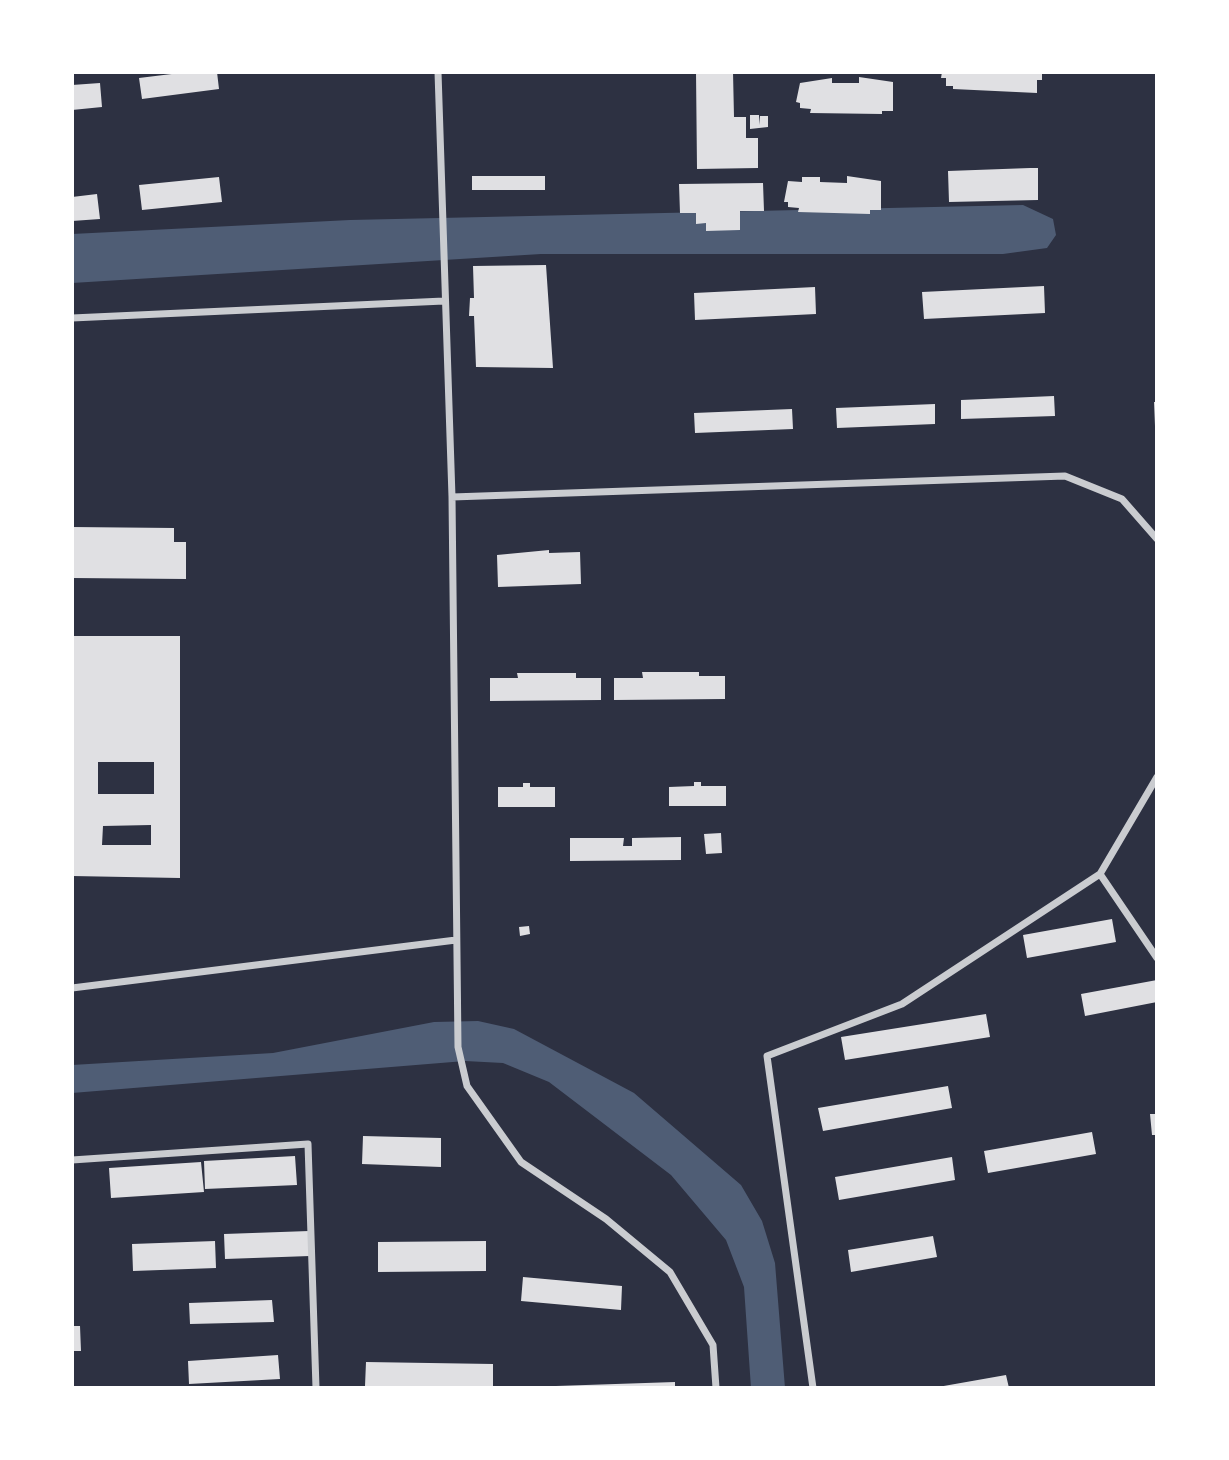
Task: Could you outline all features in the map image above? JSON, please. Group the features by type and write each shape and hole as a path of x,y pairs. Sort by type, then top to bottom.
{"street":[{"path":"438,72 452,498 455,1007 458,1046 467,1086 521,1162 606,1219 670,1272 713,1345 716,1388"},
{"path":"72,318 444,302"},
{"path":"452,498 1065,476 1122,499 1157,539"},
{"path":"813,1388 767,1056 902,1004 1100,874 1157,777"},
{"path":"1100,874 1157,958"},
{"path":"72,989 456,940"},
{"path":"72,1160 308,1144 316,1388"}],"water":[{"path":"1023,205 1053,219 1056,235 1047,248 1003,254 541,254 72,283 72,234 350,220"},
{"path":"478,1021 514,1029 634,1093 741,1185 762,1221 775,1263 785,1388 751,1388 744,1287 726,1240 671,1175 549,1082 503,1063 465,1061 72,1093 72,1065 273,1053 434,1022"}],"building":[{"path":"188,72 217,72 219,89 142,99 139,78"},
{"path":"696,72 733,72 734,117 746,117 746,138 758,138 758,168 697,169"},
{"path":"942,72 1042,72 1042,80 1037,80 1037,93 953,89 953,86 946,86 946,78 941,78"},
{"path":"859,77 893,82 893,111 882,111 882,114 810,113 811,109 800,108 800,103 796,102 800,83 832,78 832,83 859,83"},
{"path":"100,83 102,107 72,110 72,85"},
{"path":"750,115 759,115 759,125 760,116 768,116 768,127 750,129"},
{"path":"1038,168 1038,200 949,202 948,171"},
{"path":"472,176 545,176 545,190 472,190"},
{"path":"847,176 881,181 881,210 870,210 870,214 798,212 799,208 788,207 788,202 784,202 788,181 802,182 802,177 820,177 820,182 847,183"},
{"path":"219,177 222,202 142,210 139,185"},
{"path":"763,183 764,211 740,211 740,230 706,231 706,223 696,224 696,213 680,213 679,184"},
{"path":"97,194 100,219 72,221 72,197"},
{"path":"546,265 553,368 476,367 474,316 469,316 470,298 474,298 473,266"},
{"path":"1044,286 1045,313 924,319 922,292"},
{"path":"815,287 816,314 695,320 694,293"},
{"path":"1054,396 1055,416 961,419 961,400"},
{"path":"1154,402 1157,402 1157,426 1155,426"},
{"path":"935,404 935,424 837,428 836,408"},
{"path":"792,409 793,429 695,433 694,413"},
{"path":"72,527 174,528 174,542 186,542 186,579 72,578"},
{"path":"549,550 549,553 580,552 581,584 498,587 497,555"},
{"path":"72,636 180,636 180,878 72,876","holes":["98,762 154,762 154,794 98,794","151,825 151,845 102,845 103,826"]},
{"path":"642,672 699,672 699,676 725,676 725,699 614,700 614,678 643,678"},
{"path":"517,673 576,673 576,678 601,678 601,700 490,701 490,678 518,678"},
{"path":"694,782 701,782 701,786 726,786 726,806 669,806 669,787 694,786"},
{"path":"523,783 530,783 530,787 555,787 555,807 498,807 498,787 523,787"},
{"path":"721,833 722,853 706,854 704,834"},
{"path":"681,837 681,860 570,861 570,838 624,838 623,846 632,846 632,838"},
{"path":"1112,919 1116,942 1027,958 1023,935"},
{"path":"529,926 530,934 520,936 519,927"},
{"path":"1157,980 1157,1002 1085,1016 1081,994"},
{"path":"986,1014 990,1037 845,1060 841,1037"},
{"path":"948,1086 952,1108 823,1131 818,1108"},
{"path":"1150,1114 1157,1114 1157,1135 1152,1135"},
{"path":"1092,1132 1096,1154 988,1173 984,1151"},
{"path":"363,1136 441,1138 441,1167 362,1164"},
{"path":"295,1156 297,1185 205,1189 204,1161"},
{"path":"952,1157 955,1180 839,1200 835,1177"},
{"path":"201,1162 204,1192 111,1198 109,1168"},
{"path":"309,1231 310,1256 225,1259 224,1234"},
{"path":"933,1236 937,1257 851,1272 848,1250"},
{"path":"215,1241 216,1268 133,1271 132,1244"},
{"path":"486,1241 486,1271 378,1272 378,1242"},
{"path":"523,1277 622,1286 621,1310 521,1301"},
{"path":"272,1300 274,1322 190,1324 189,1303"},
{"path":"72,1326 80,1326 81,1351 72,1351"},
{"path":"278,1355 280,1379 189,1384 188,1361"},
{"path":"366,1362 493,1364 493,1388 365,1386"},
{"path":"1006,1375 1009,1388 938,1388 938,1387"},
{"path":"675,1382 675,1388 556,1388 556,1386"}]}
